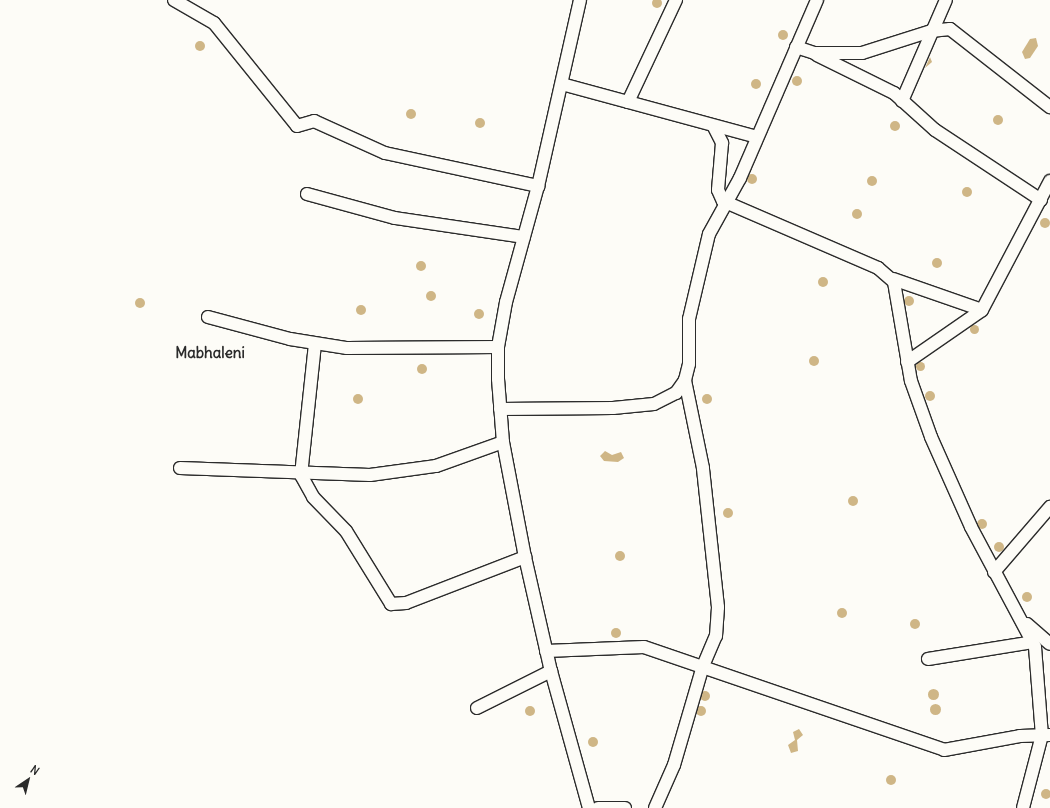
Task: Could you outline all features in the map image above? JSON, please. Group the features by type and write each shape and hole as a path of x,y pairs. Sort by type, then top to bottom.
{"street":[{"path":"174,0 214,23 297,126 314,121 384,153 538,186"},
{"path":"580,0 538,186 524,237 498,347 500,409 503,442 525,557 551,671 589,808"},
{"path":"628,102 676,0"},
{"path":"500,409 654,404 676,393 685,380 689,364 689,319 699,269 709,234 726,203 757,137 817,0"},
{"path":"902,101 931,31 946,0"},
{"path":"814,53 862,53 931,31 944,29 960,34 1050,107"},
{"path":"796,47 814,53 890,91 935,130 1041,200"},
{"path":"562,84 714,127 757,137"},
{"path":"714,127 722,143 718,190 726,203 850,255 893,279 982,310"},
{"path":"907,362 982,310 1050,181"},
{"path":"307,194 395,218 524,237"},
{"path":"893,279 907,362 919,404 948,477 994,572 1023,621 1033,642 1046,735 1023,808"},
{"path":"208,317 315,344 348,348 498,347"},
{"path":"315,344 301,475 313,497 346,531 390,604 406,603 525,557"},
{"path":"655,808 688,725 702,666 716,636 718,607 703,468 685,380"},
{"path":"180,468 301,475 370,475 436,466 503,442"},
{"path":"994,572 1050,507"},
{"path":"1023,621 1050,644"},
{"path":"928,660 1033,642"},
{"path":"546,651 634,645 702,666 944,750 1046,735"},
{"path":"477,708 551,671"},
{"path":"598,808 625,808"}],"building":[{"path":"655,-2 659,-2 662,3 659,8 655,8 652,5 652,1"},
{"path":"781,30 785,30 787,31 787,39 781,40 778,37 778,33"},
{"path":"1036,38 1038,46 1030,58 1025,59 1022,52 1030,39"},
{"path":"198,41 202,41 204,42 204,50 198,51 195,48 195,44"},
{"path":"930,57 932,62 925,68"},
{"path":"795,76 799,76 801,77 801,85 795,86 792,83 792,79"},
{"path":"754,79 758,79 760,80 760,88 754,89 751,86 751,82"},
{"path":"409,109 413,109 415,110 415,118 409,119 406,116 406,112"},
{"path":"996,115 1000,115 1002,116 1002,124 996,125 993,122 993,118"},
{"path":"478,118 482,118 484,119 484,127 478,128 475,125 475,121"},
{"path":"893,121 897,121 899,122 899,130 893,131 890,128 890,124"},
{"path":"752,174 757,179 752,184 747,179"},
{"path":"870,176 874,176 876,177 876,185 870,186 867,183 867,179"},
{"path":"965,187 969,187 971,188 971,196 965,197 962,194 962,190"},
{"path":"855,209 859,209 861,210 861,218 855,219 852,216 852,212"},
{"path":"1043,218 1047,218 1049,219 1049,227 1043,228 1040,225 1040,221"},
{"path":"935,258 939,258 941,259 941,267 935,268 932,265 932,261"},
{"path":"419,261 423,261 425,262 425,270 419,271 416,268 416,264"},
{"path":"821,277 825,277 827,278 827,286 821,287 818,284 818,280"},
{"path":"429,291 433,291 435,292 435,300 429,301 426,298 426,294"},
{"path":"909,296 914,301 909,306 904,301"},
{"path":"138,298 142,298 144,299 144,307 138,308 135,305 135,301"},
{"path":"359,305 363,305 365,306 365,314 359,315 356,312 356,308"},
{"path":"477,309 481,309 483,310 483,318 477,319 474,316 474,312"},
{"path":"974,324 979,329 974,334 969,329"},
{"path":"812,356 816,356 818,357 818,365 812,366 809,363 809,359"},
{"path":"918,362 922,362 924,366 922,370 918,370 916,368 916,364"},
{"path":"420,364 424,364 426,365 426,373 420,374 417,371 417,367"},
{"path":"928,391 932,391 934,392 934,400 928,401 925,398 925,394"},
{"path":"356,394 360,394 362,395 362,403 356,404 353,401 353,397"},
{"path":"705,394 709,394 711,395 711,403 705,404 702,401 702,397"},
{"path":"605,451 612,455 621,452 624,458 618,462 604,461 600,456"},
{"path":"851,496 855,496 857,497 857,505 851,506 848,503 848,499"},
{"path":"726,508 730,508 732,509 732,517 726,518 723,515 723,511"},
{"path":"982,519 987,524 982,529 977,524"},
{"path":"997,542 1001,542 1003,543 1003,551 997,552 994,549 994,545"},
{"path":"618,551 622,551 624,552 624,560 618,561 615,558 615,554"},
{"path":"1025,592 1029,592 1031,593 1031,601 1025,602 1022,599 1022,595"},
{"path":"840,608 844,608 846,609 846,617 840,618 837,615 837,611"},
{"path":"913,619 917,619 919,620 919,628 913,629 910,626 910,622"},
{"path":"614,628 618,628 620,629 620,637 614,638 611,635 611,631"},
{"path":"931,689 935,689 937,690 937,698 931,699 928,696 928,692"},
{"path":"705,691 710,696 705,701 700,696"},
{"path":"933,704 937,704 939,705 939,713 933,714 930,711 930,707"},
{"path":"528,706 532,706 534,707 534,715 528,716 525,713 525,709"},
{"path":"701,706 706,711 701,716 696,711"},
{"path":"799,729 803,735 797,740 798,751 791,753 788,745 795,740 793,732"},
{"path":"591,737 595,737 597,738 597,746 591,747 588,744 588,740"},
{"path":"889,775 893,775 895,776 895,784 889,785 886,782 886,778"},
{"path":"1044,789 1048,789 1050,790 1050,798 1044,799 1041,796 1041,792"}],"district":[{"name":"Mabhaleni","path":"210,353"}]}
